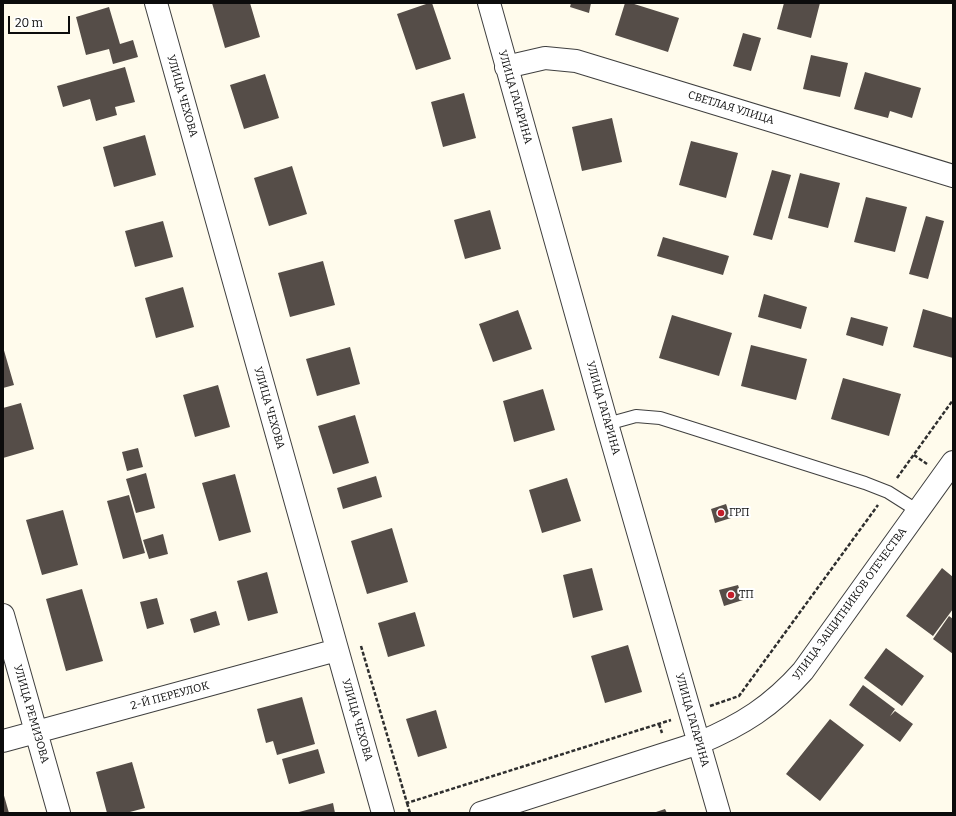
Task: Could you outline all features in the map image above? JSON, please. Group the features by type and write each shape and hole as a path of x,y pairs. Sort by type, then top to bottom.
{"street":[{"name":"УЛИЦА ЧЕХОВА","path":"156,3 383,813"},
{"name":"УЛИЦА ГАГАРИНА","path":"489,3 607,424 719,813"},
{"name":"СВЕТЛАЯ УЛИЦА","path":"506,67 545,58 576,61 953,176"},
{"name":"УЛИЦА ЗАЩИТНИКОВ ОТЕЧЕСТВА","path":"481,813 699,743 723,733 768,706 788,688 803,671 953,462"},
{"name":"УЛИЦА РЕМИЗОВА","path":"3,615 60,813"},
{"name":"2-Й ПЕРЕУЛОК","path":"3,741 337,650"}],"lane":[{"path":"607,424 636,416 660,418 865,483 888,492 918,510"}],"path":[{"path":"407,804 691,713 739,696 888,492 953,400"},
{"path":"361,646 410,813"}],"building":[{"path":"212,3 250,3 260,37 225,48"},
{"path":"432,3 451,59 416,70 397,14"},
{"path":"571,3 591,3 589,13 570,7"},
{"path":"625,3 631,3 679,18 668,52 615,35"},
{"path":"784,3 820,3 811,38 777,29"},
{"path":"109,7 120,44 133,40 138,57 113,64 109,49 86,55 76,17"},
{"path":"743,33 761,38 751,71 733,66"},
{"path":"811,55 848,63 840,97 803,89"},
{"path":"125,67 135,102 115,107 117,115 96,121 90,99 63,107 57,86"},
{"path":"865,72 921,88 912,118 890,111 888,118 854,109"},
{"path":"265,74 279,118 244,129 230,85"},
{"path":"464,93 476,138 443,147 431,102"},
{"path":"612,118 622,162 582,171 572,127"},
{"path":"145,135 156,175 114,187 103,147"},
{"path":"691,141 738,153 726,198 679,185"},
{"path":"292,166 307,214 269,226 254,178"},
{"path":"772,170 791,175 772,240 753,235"},
{"path":"800,173 840,183 828,228 788,218"},
{"path":"866,197 907,207 895,252 854,242"},
{"path":"490,210 501,249 465,259 454,220"},
{"path":"926,216 944,221 928,279 909,274"},
{"path":"163,221 173,257 135,267 125,231"},
{"path":"663,237 729,256 723,275 657,256"},
{"path":"323,261 335,305 290,317 278,273"},
{"path":"183,287 194,327 156,338 145,298"},
{"path":"764,294 807,307 801,329 758,317"},
{"path":"923,309 953,318 953,358 913,347"},
{"path":"518,310 532,349 493,362 479,324"},
{"path":"672,315 732,333 719,376 659,358"},
{"path":"851,317 888,327 883,346 846,335"},
{"path":"751,345 807,359 796,400 741,386"},
{"path":"3,347 14,385 3,388"},
{"path":"350,347 360,384 317,396 306,359"},
{"path":"843,378 901,394 889,436 831,419"},
{"path":"218,385 230,427 195,437 183,395"},
{"path":"543,389 555,430 514,442 503,401"},
{"path":"21,403 34,449 3,458 3,408"},
{"path":"355,415 369,463 333,474 318,426"},
{"path":"138,448 143,467 127,471 122,452"},
{"path":"146,473 155,508 136,513 126,479"},
{"path":"235,474 251,532 219,541 202,483"},
{"path":"376,476 382,497 343,509 337,488"},
{"path":"567,478 581,521 542,533 529,490"},
{"path":"129,495 145,553 123,559 107,501"},
{"name":"ГРП","path":"726,504 731,518 715,523 711,509"},
{"path":"63,510 78,565 42,575 26,520"},
{"path":"392,528 408,582 367,594 351,541"},
{"path":"163,534 168,554 149,559 143,540"},
{"path":"592,568 603,610 573,618 563,575"},
{"path":"942,568 953,577 953,609 933,636 906,616"},
{"path":"267,572 278,613 248,621 237,581"},
{"name":"ТП","path":"738,585 743,600 724,606 719,590"},
{"path":"82,589 103,661 66,671 46,599"},
{"path":"157,598 164,624 147,629 140,602"},
{"path":"216,611 220,625 194,633 190,619"},
{"path":"415,612 425,646 388,657 378,623"},
{"path":"949,616 953,619 953,654 933,639"},
{"path":"628,645 642,692 605,703 591,656"},
{"path":"886,648 924,676 902,706 864,678"},
{"path":"863,685 895,709 890,716 895,711 913,724 900,742 849,705"},
{"path":"302,697 315,744 277,755 273,741 266,743 257,709"},
{"path":"436,710 447,748 418,757 406,719"},
{"path":"830,719 864,745 820,801 786,774"},
{"path":"318,749 325,773 289,784 282,759"},
{"path":"132,762 145,808 126,813 107,813 96,772"},
{"path":"3,792 9,813 3,813"},
{"path":"333,803 335,813 299,813 299,812"},
{"path":"665,809 667,813 653,813"}],"place":[{"name":"ГРП","path":"721,513"},
{"name":"ТП","path":"731,595"}]}
